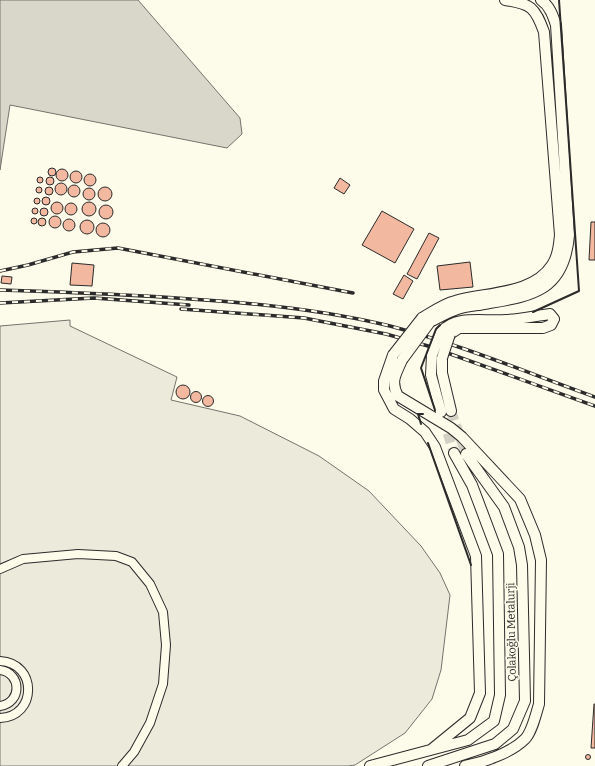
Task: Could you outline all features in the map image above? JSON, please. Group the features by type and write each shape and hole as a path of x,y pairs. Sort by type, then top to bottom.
{"main road":[{"path":"432,749 470,718 480,693 476,556 436,447 425,432 410,419 394,409 384,390 384,381 397,357 430,322 456,309 526,296 552,282 557,266 560,235 544,32 538,15 526,4 505,0"},
{"path":"541,0 545,2 551,11 556,25 569,235 568,250 557,266"},
{"path":"445,333 459,328 543,328 551,325 554,319 550,314 506,320 460,320 446,326 437,356 442,373 446,412"},
{"path":"397,357 393,387 398,396 451,428 462,437 520,499 535,536 541,560 539,704 533,722 526,739 504,754 465,766"},
{"name":"Çolakoğlu Metalurji","path":"370,766 468,740 494,721 500,695 498,554 472,484 454,453"},
{"name":"Çolakoğlu Metalurji","path":"428,766 496,744 513,729 525,701 522,565 519,547 504,507 466,454"}],"street":[{"path":"0,569 23,559 78,554 116,556 132,562 150,584 163,612 166,645 163,684 150,723 134,752 122,766"},
{"path":"0,661 14,664 22,671 27,680 29,690 27,700 21,709 13,715 0,718"},
{"path":"0,670 8,672 17,683 17,691 12,700 6,705 0,706"},
{"path":"17,691 29,690"}],"shaded area":[{"path":"0,0 138,0 240,118 242,134 227,148 10,105 0,170"},
{"path":"70,320 70,326 177,377 171,400 240,416 319,456 369,491 421,546 440,573 450,595 441,670 432,699 405,733 355,765 348,766 0,766 0,326"}],"building":[{"path":"50,168 54,168 56,172 54,176 50,176 48,174 48,170"},
{"path":"62,169 66,171 68,175 66,179 62,181 58,179 56,175 58,171"},
{"path":"76,171 80,173 82,177 80,181 76,183 72,181 70,177 72,173"},
{"path":"90,174 94,176 96,180 94,184 90,186 86,184 84,180 86,176"},
{"path":"40,177 43,180 40,183 37,180"},
{"path":"48,177 52,177 54,181 52,185 48,185 46,183 46,179"},
{"path":"340,178 350,185 344,194 334,188"},
{"path":"61,183 65,185 67,189 65,193 61,195 57,193 55,189 57,185"},
{"path":"74,185 78,187 80,191 78,195 74,197 70,195 68,191 70,187"},
{"path":"39,187 42,190 39,193 36,190"},
{"path":"47,187 51,187 53,191 51,195 47,195 45,193 45,189"},
{"path":"102,187 108,187 112,191 112,197 108,201 102,201 98,197 98,191"},
{"path":"89,188 93,190 95,194 93,198 89,200 85,198 83,194 85,190"},
{"path":"44,197 48,197 50,201 48,205 44,205 42,203 42,199"},
{"path":"37,198 40,201 37,204 34,201"},
{"path":"57,202 61,204 63,208 61,212 57,214 53,212 51,208 53,204"},
{"path":"86,202 92,202 96,206 96,212 92,216 86,216 82,212 82,206"},
{"path":"71,203 75,205 77,209 75,213 71,215 67,213 65,209 67,205"},
{"path":"103,205 109,205 113,209 113,215 109,219 103,219 99,215 99,209"},
{"path":"35,208 38,211 35,214 32,211"},
{"path":"42,208 46,208 48,212 46,216 42,216 40,214 40,210"},
{"path":"382,211 414,229 395,263 362,245"},
{"path":"55,216 59,218 61,222 59,226 55,228 51,226 49,222 51,218"},
{"path":"34,218 37,221 34,224 31,221"},
{"path":"40,218 44,218 46,222 44,226 40,226 38,224 38,220"},
{"path":"69,219 73,221 75,225 73,229 69,231 65,229 63,225 65,221"},
{"path":"84,220 90,220 94,224 94,230 90,234 84,234 80,230 80,224"},
{"path":"591,222 595,222 595,260 589,260"},
{"path":"100,223 106,223 110,227 110,233 106,237 100,237 96,233 96,227"},
{"path":"429,233 439,238 417,279 407,274"},
{"path":"470,262 473,287 440,290 437,266"},
{"path":"72,263 94,265 92,286 70,285"},
{"path":"404,275 413,281 403,299 393,294"},
{"path":"2,276 12,277 11,284 1,283"},
{"path":"183,385 188,387 190,392 188,397 183,399 178,397 176,392 178,387"},
{"path":"196,391 200,393 202,397 200,401 196,403 192,401 190,397 192,393"},
{"path":"208,395 212,397 214,401 212,405 208,407 204,405 202,401 204,397"},
{"path":"594,704 595,748 591,748"},
{"path":"588,754 591,757 588,760 585,757"}],"tunnel":[{"path":"451,411 466,454"},
{"path":"443,419 454,453"}],"railway":[{"path":"0,271 28,265 73,252 118,248 353,293"},
{"path":"0,290 118,294 265,305 315,311 365,320 416,333 493,359 595,397"},
{"path":"0,303 94,298 189,305"},
{"path":"181,309 304,318 386,334 428,346 595,406"}],"wall":[{"path":"533,312 579,291 559,0"},
{"path":"435,410 421,368 436,329 440,325"},
{"path":"421,424 418,414 423,414"},
{"path":"428,443 471,565"}]}
